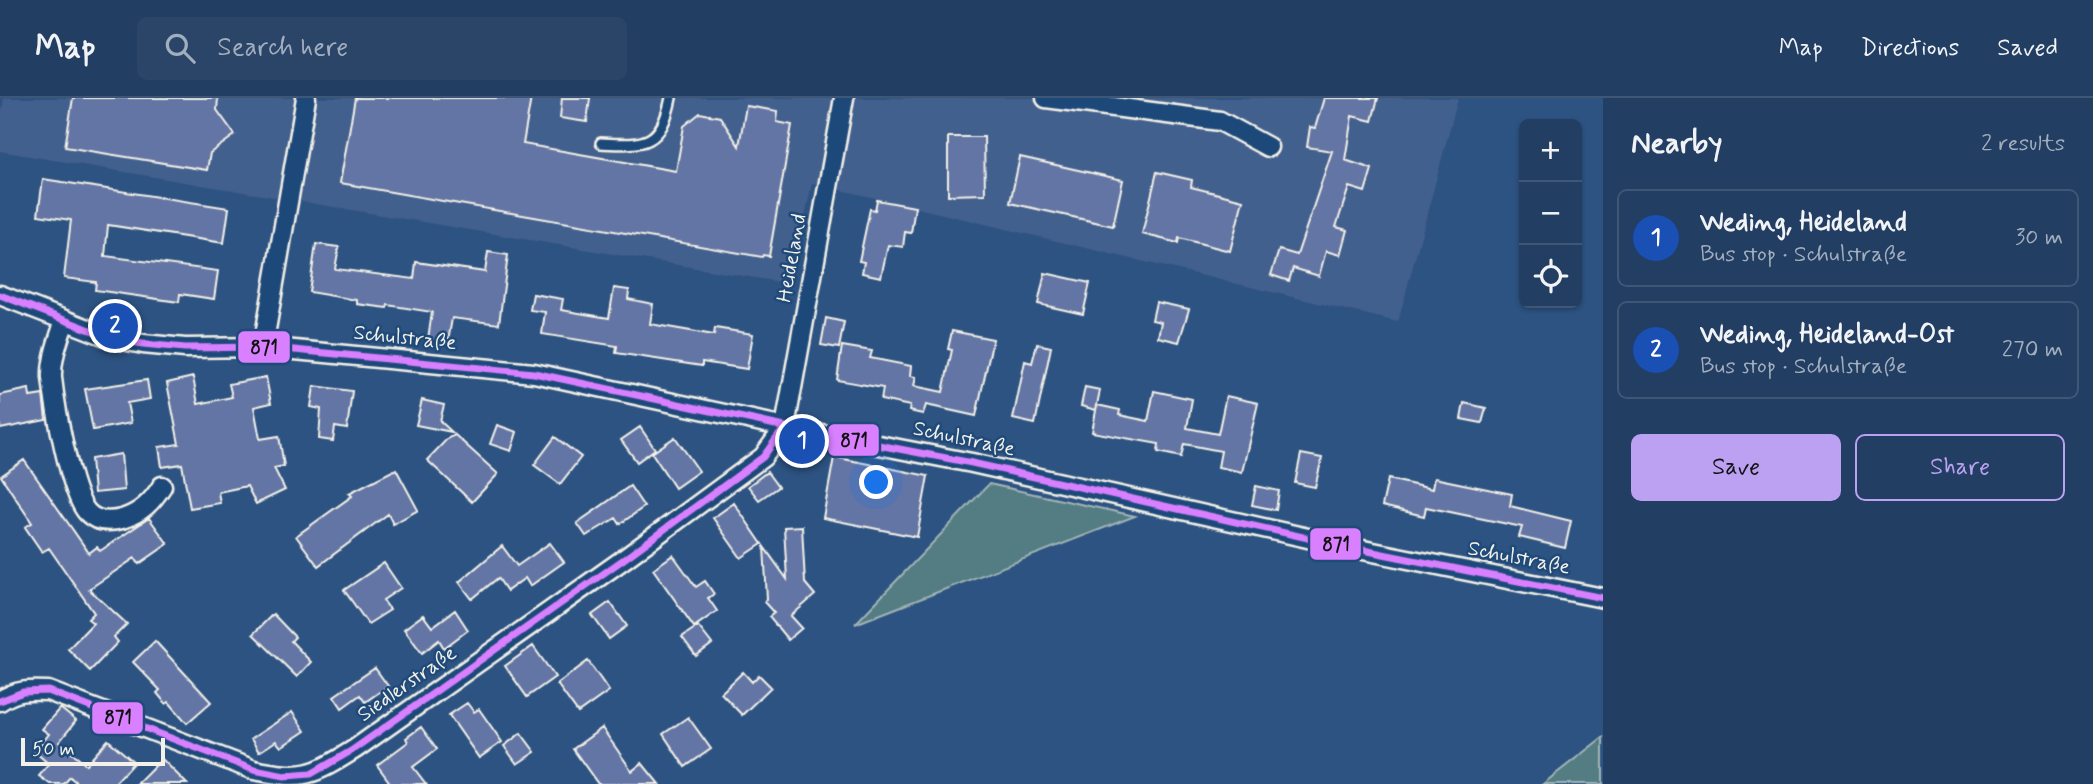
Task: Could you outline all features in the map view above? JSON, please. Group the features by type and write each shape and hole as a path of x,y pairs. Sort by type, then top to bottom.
{"street":[{"path":"263,347 306,98"},
{"name":"Heideland","path":"785,427 845,98"},
{"path":"1046,98 1220,121 1268,147"},
{"name":"Schulstraße","path":"0,295 111,338 144,344 185,348 263,347 534,373 785,427 972,463 1348,547 1603,598"},
{"path":"65,320 54,355 52,377 72,480 78,496 88,512 100,520 115,521 131,516 151,503 162,486"},
{"name":"Siedlerstraße","path":"0,701 23,690 48,691 254,769 285,776 312,774 355,749 763,457 785,427"}],"lane":[{"path":"601,143 640,144 656,134 667,119 671,98"}],"shaded area":[{"path":"4,98 1458,98 1398,322 812,183 791,284 0,151 0,123"}],"green space":[{"path":"989,484 1135,516 855,624"},
{"path":"1603,737 1603,784 1543,784"}],"building":[{"path":"73,98 218,98 217,110 235,135 210,153 207,170 65,147"},
{"path":"355,98 531,98 523,144 676,171 684,126 700,113 720,117 739,146 746,106 778,111 777,122 792,125 769,256 762,257 340,183"},
{"path":"562,98 590,98 587,122 560,118"},
{"path":"1324,98 1378,98 1372,121 1352,116 1345,160 1372,169 1365,192 1349,187 1336,227 1347,230 1340,255 1326,251 1319,276 1293,268 1289,281 1271,275 1279,250 1297,255 1332,151 1307,147 1310,127 1315,128"},
{"path":"948,137 984,137 985,194 948,195"},
{"path":"1020,157 1123,180 1113,226 1010,203"},
{"path":"1157,172 1192,180 1191,187 1243,200 1230,251 1179,238 1178,243 1142,234"},
{"path":"43,179 229,208 224,243 108,225 105,256 218,271 214,299 180,294 179,302 95,290 96,282 64,278 71,220 38,215"},
{"path":"877,200 915,207 911,233 905,232 903,247 888,245 881,277 862,273 864,262 859,261 870,209 875,210"},
{"path":"316,244 339,247 335,269 414,279 416,262 485,272 488,252 508,255 499,324 452,318 448,342 428,339 432,312 388,305 387,308 357,304 357,300 309,292"},
{"path":"1045,273 1090,283 1083,314 1038,304"},
{"path":"614,288 629,290 628,299 653,304 650,324 714,335 715,328 753,334 747,369 702,362 702,366 616,353 617,346 542,334 545,312 530,310 533,294 563,299 561,310 609,318"},
{"path":"1156,302 1189,309 1179,342 1158,337 1161,322 1152,320"},
{"path":"826,318 844,322 839,348 821,345"},
{"path":"952,331 993,339 976,416 926,405 923,414 909,411 910,406 881,400 883,388 837,380 842,346 872,351 870,358 911,366 910,376 916,377 914,386 943,392 952,350 948,349"},
{"path":"1037,344 1051,347 1035,424 1013,419 1025,361 1032,363"},
{"path":"193,377 198,404 232,397 229,384 266,377 271,403 254,407 260,439 279,436 284,466 274,468 285,490 256,504 247,486 218,492 220,503 190,508 182,464 162,467 159,447 179,444 167,383"},
{"path":"147,380 150,399 127,403 131,423 93,430 85,389"},
{"path":"314,386 352,391 347,429 335,427 333,441 319,439 321,409 311,407"},
{"path":"1085,387 1100,390 1096,410 1081,406"},
{"path":"29,389 30,397 43,395 46,420 0,429 0,395"},
{"path":"1154,391 1192,399 1187,428 1218,434 1226,396 1258,403 1242,472 1218,467 1221,451 1184,444 1181,457 1158,452 1159,444 1092,432 1097,405 1120,410 1119,415 1148,421"},
{"path":"422,400 444,405 440,421 452,432 416,425"},
{"path":"1464,403 1486,408 1482,423 1461,419"},
{"path":"497,425 517,432 511,451 490,444"},
{"path":"640,427 655,449 637,462 621,440"},
{"path":"455,435 498,474 472,502 427,460 448,438"},
{"path":"555,437 581,457 560,484 534,465"},
{"path":"675,437 699,471 675,488 652,453"},
{"path":"121,454 124,490 94,493 91,459"},
{"path":"1301,454 1322,458 1315,487 1295,483"},
{"path":"834,457 928,476 917,537 823,518"},
{"path":"24,460 89,553 97,547 100,551 149,518 168,544 139,564 135,558 89,589 127,624 114,637 118,642 90,671 68,649 93,623 88,619 94,613 49,548 42,552 25,527 32,523 1,476"},
{"path":"396,469 418,510 393,524 388,514 318,566 296,536 352,496 349,493"},
{"path":"767,472 778,487 759,500 748,486"},
{"path":"1434,478 1512,494 1510,506 1571,521 1565,548 1519,537 1522,527 1426,507 1424,516 1382,506 1388,479 1432,489"},
{"path":"630,486 644,507 620,524 616,518 586,536 577,523"},
{"path":"1256,486 1279,491 1276,510 1252,505"},
{"path":"734,503 762,544 741,558 713,518"},
{"path":"802,526 805,583 815,595 791,616 802,628 788,640 769,617 774,613 764,602 767,599 764,547 787,579 784,527"},
{"path":"550,543 564,562 530,586 525,578 507,591 498,578 472,599 459,582 502,546 517,566"},
{"path":"673,555 696,587 705,581 714,594 708,598 717,611 694,627 653,569"},
{"path":"384,563 401,588 383,600 390,610 368,624 344,590"},
{"path":"610,602 627,626 609,639 592,615"},
{"path":"455,610 468,630 444,648 439,640 422,653 404,629 423,615 432,627"},
{"path":"273,614 295,637 291,641 311,662 297,677 253,634"},
{"path":"698,626 712,644 696,656 682,637"},
{"path":"155,641 211,702 187,723 169,702 166,704 157,693 160,690 133,662"},
{"path":"533,646 555,677 527,697 505,666"},
{"path":"588,661 609,691 578,713 557,684"},
{"path":"375,668 388,686 365,702 360,695 342,708 334,696"},
{"path":"743,672 752,682 759,675 771,687 742,715 721,693"},
{"path":"467,703 474,712 479,709 502,742 479,758 449,715"},
{"path":"60,708 76,721 59,742 86,765 108,740 134,762 114,784 78,784 70,777 64,784 50,784 39,776 49,764 35,752 49,734 42,729"},
{"path":"292,712 305,731 281,747 276,741 259,752 251,739"},
{"path":"688,717 711,749 685,767 663,734"},
{"path":"421,727 437,749 413,767 426,784 391,784 377,765 408,742 406,738"},
{"path":"602,728 632,771 642,763 659,784 598,784 573,749"},
{"path":"521,733 535,752 517,764 504,746"},
{"path":"162,759 187,784 137,784"}],"transit line":[{"name":"871","path":"0,295 111,338 143,344 185,348 263,347 534,373 785,427 972,463 1348,547 1603,598"},
{"name":"871","path":"0,701 23,692 48,691 254,770 285,776 311,774 351,751 624,559 763,457 785,427"}],"place":[{"name":"Weding, Heideland-Ost","path":"115,326"},
{"name":"Weding, Heideland","path":"802,441"}]}
